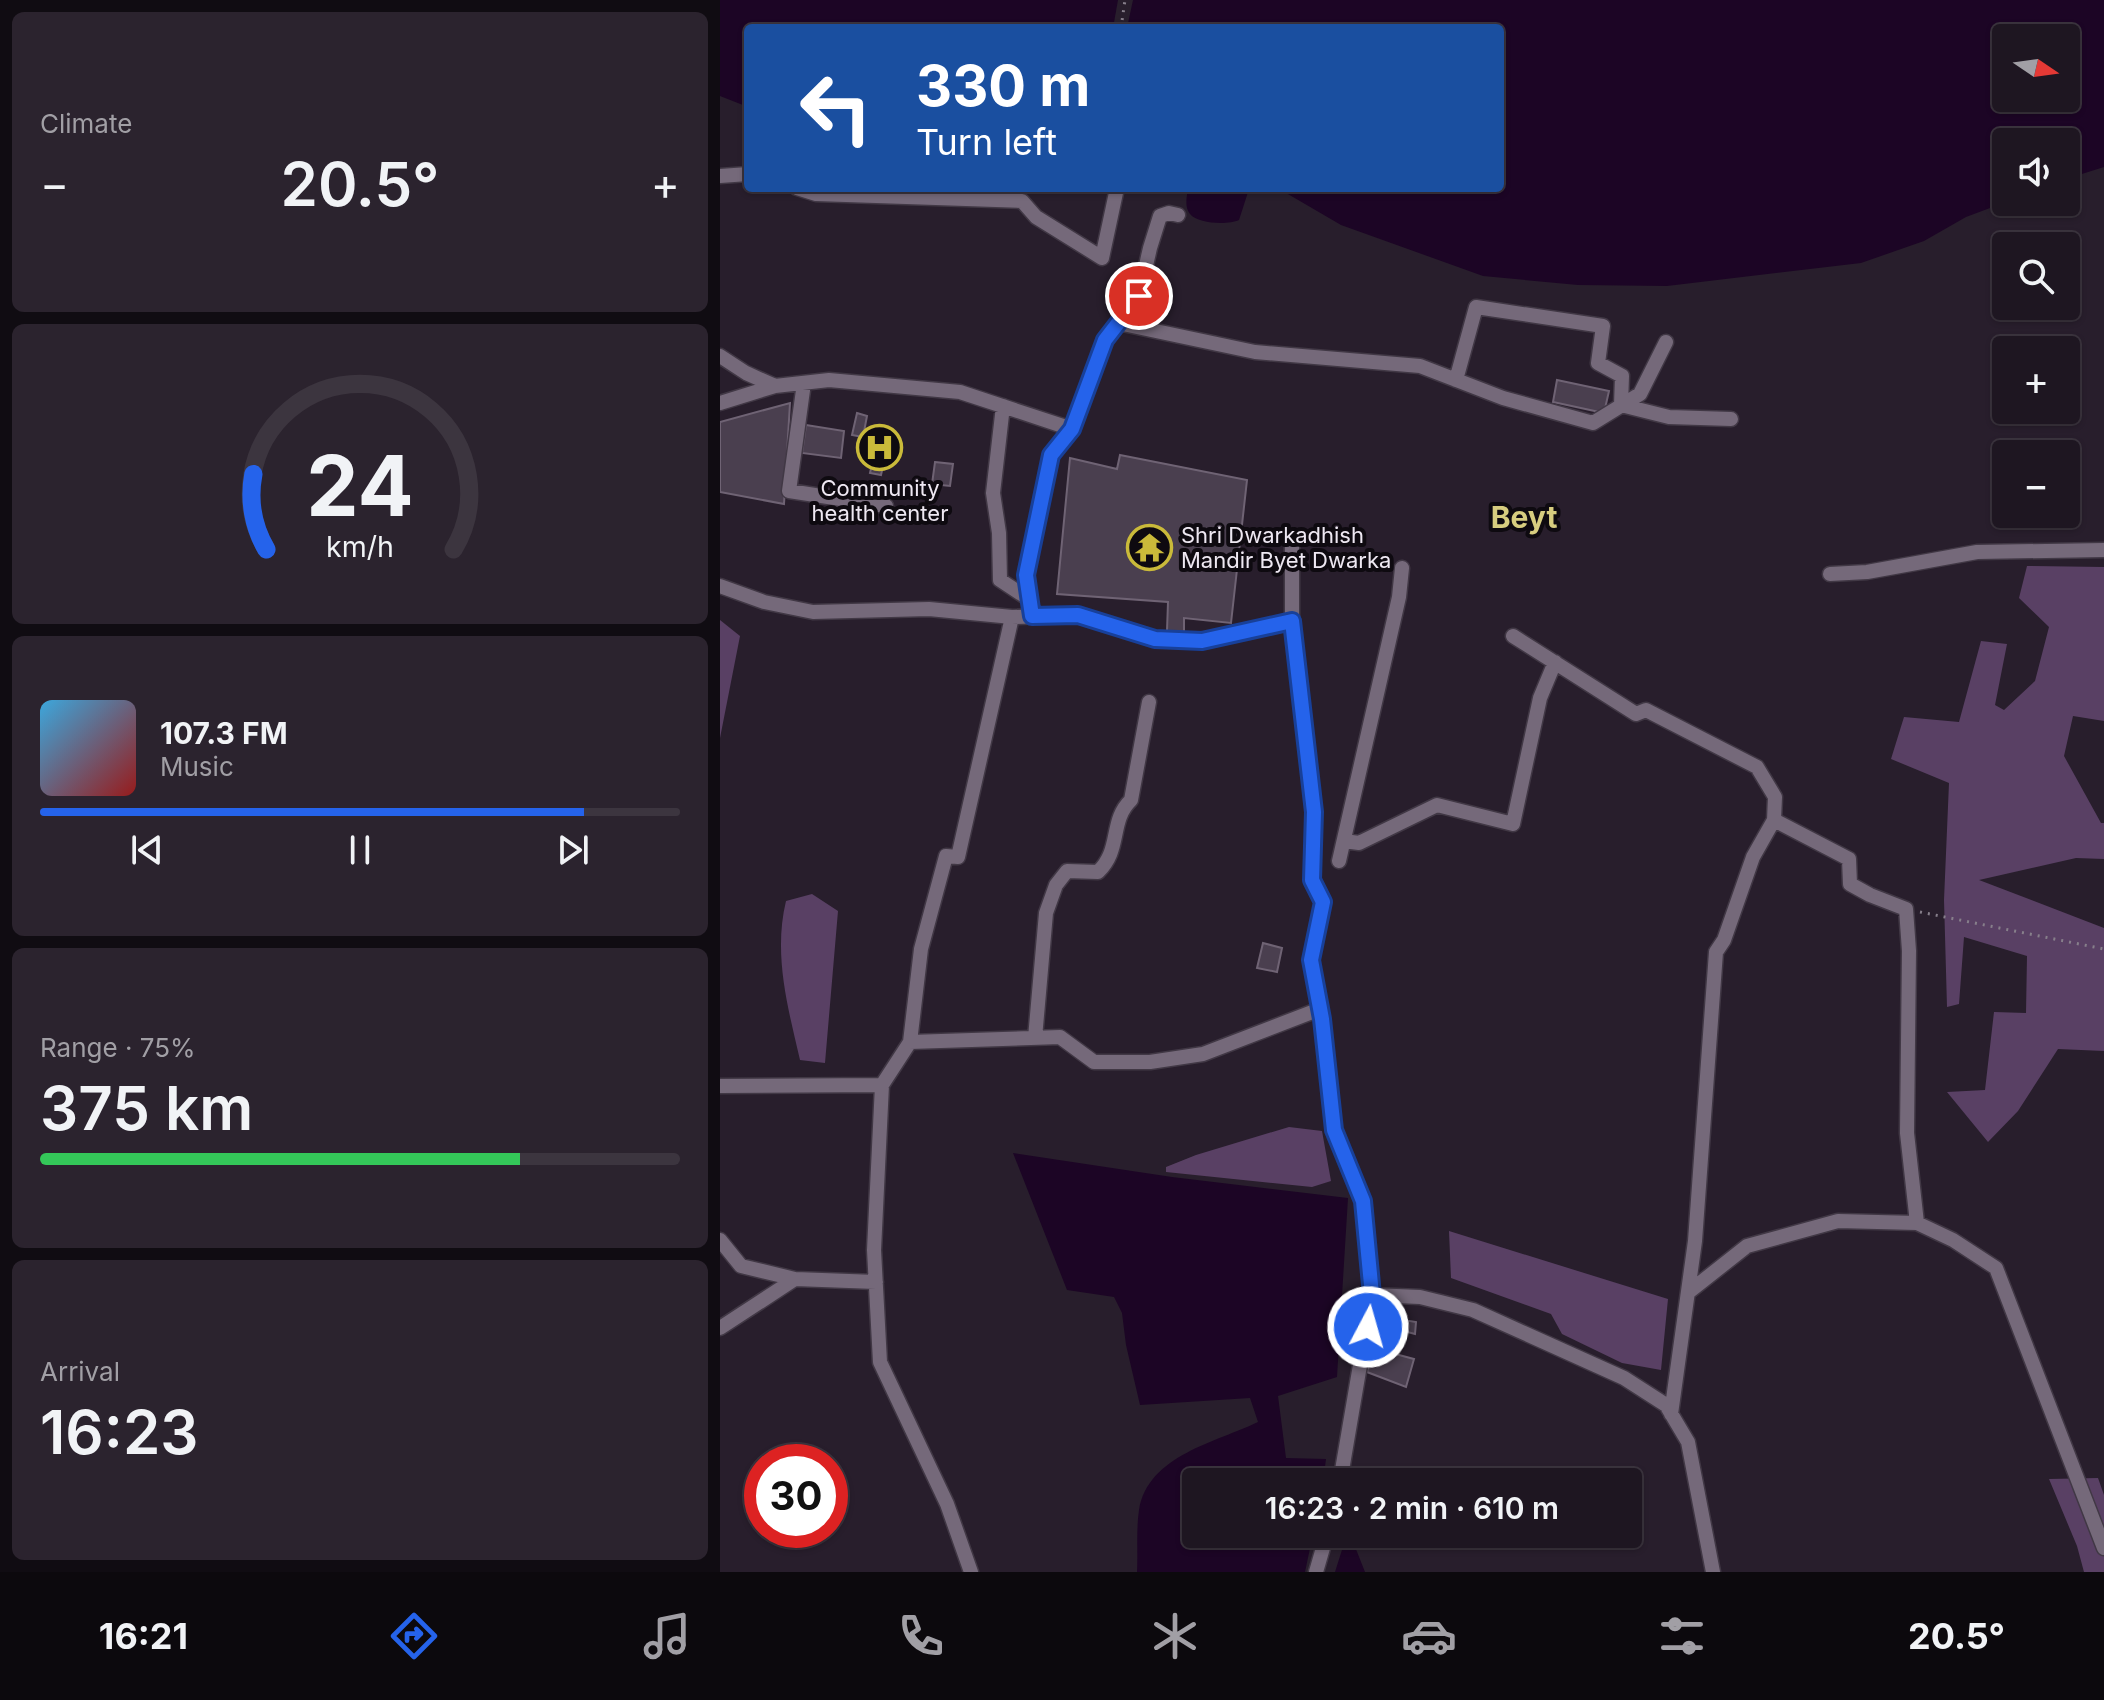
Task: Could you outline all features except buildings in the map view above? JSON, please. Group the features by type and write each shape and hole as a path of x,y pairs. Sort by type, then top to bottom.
{"street":[{"path":"720,176 744,174"},
{"path":"810,192 1022,201 1036,217 1102,258 1116,192"},
{"path":"1032,616 1026,575 1051,455 1072,429 1105,340 1139,296 1160,216 1169,213 1178,215"},
{"path":"1456,380 1476,307 1514,311 1603,326 1598,363 1622,376 1621,405"},
{"path":"1118,323 1255,352 1420,366 1503,398 1593,423 1640,394 1666,342"},
{"path":"720,356 746,373 775,386"},
{"path":"720,403 775,386 829,380 960,392 1072,429"},
{"path":"804,383 789,491 886,506"},
{"path":"1621,405 1669,417 1731,419"},
{"path":"1003,406 993,493 999,533 1000,580 1029,599"},
{"path":"1292,540 1292,621 1314,812 1312,880 1323,902 1311,960 1334,1130 1363,1201 1372,1295 1342,1468"},
{"path":"1830,574 1867,572 1977,552 2104,550"},
{"path":"1339,861 1399,597 1402,568"},
{"path":"720,586 764,602 813,612 929,609 1012,617 1078,615 1155,639 1202,641 1292,621"},
{"path":"971,1572 947,1504 880,1362 874,1250 882,1085 910,1042 921,949 946,856 958,857 1012,617"},
{"path":"1513,636 1636,714 1646,710 1757,767 1775,797 1774,820 1753,857 1724,940 1716,952 1690,1291 1671,1414"},
{"path":"1344,841 1359,843 1437,805 1513,824 1540,698 1555,662"},
{"path":"1035,1038 1046,913 1056,885 1067,871 1098,872 1110,860 1122,809 1131,800 1149,702"},
{"path":"1774,820 1849,859 1850,884 1906,909 1909,951 1907,1133 1917,1223"},
{"path":"910,1042 1060,1037 1094,1062 1150,1062 1203,1054 1320,1009"},
{"path":"720,1086 882,1085"},
{"path":"1690,1291 1747,1246 1838,1221 1917,1223 1953,1240 1996,1268 2104,1548"},
{"path":"720,1240 741,1266 795,1279 876,1282"},
{"path":"720,1328 795,1279"},
{"path":"1372,1295 1420,1297 1473,1310 1624,1378 1666,1405 1688,1442 1713,1572"},
{"path":"1316,1572 1323,1548"}],"path":[{"path":"1122,24 1125,0"},
{"path":"1906,909 2104,949"}],"shaded area":[{"path":"720,0 2104,0 2104,167 2080,175 2080,128 1992,128 1992,207 1966,217 1924,241 1861,263 1667,286 1578,285 1483,276 1341,225 1284,192 1504,192 1504,24 744,24 744,105 720,96"},
{"path":"1187,192 1248,192 1239,220 1234,222 1206,222 1188,211"},
{"path":"2027,566 2104,567 2104,721 2073,716 2064,756 2101,823 2104,823 2104,859 2076,858 1979,880 2104,928 2104,1051 2058,1049 2018,1111 1988,1142 1947,1092 1985,1090 1994,1012 2026,1013 2027,956 1964,937 1959,1004 1947,1007 1944,900 1949,783 1891,759 1904,717 1959,722 1981,641 2007,644 1995,705 2004,710 2035,681 2049,627 2019,598"},
{"path":"720,620 740,636 720,738"},
{"path":"812,894 838,911 825,1063 800,1060 782,961 782,921 786,901"},
{"path":"1289,1127 1322,1131 1331,1181 1312,1187 1166,1172 1166,1167 1196,1155"},
{"path":"1013,1153 1172,1177 1348,1198 1337,1377 1278,1396 1286,1458 1326,1459 1325,1468 1182,1468 1182,1548 1310,1548 1305,1572 1137,1572 1139,1510 1145,1491 1156,1476 1186,1453 1258,1422 1250,1398 1140,1405 1122,1313 1114,1297 1067,1290"},
{"path":"1449,1231 1668,1299 1661,1370 1622,1363 1562,1334 1551,1314 1451,1278"},
{"path":"2098,1478 2104,1495 2104,1572 2084,1572 2077,1546 2049,1479"},
{"path":"1343,1548 1356,1548 1365,1572 1335,1572"}],"pier":[{"path":"1118,0 1133,0 1128,24 1114,24"}],"place":[{"name":"Community health center","path":"880,447"},
{"name":"Shri Dwarkadhish Mandir Byet Dwarka","path":"1150,548"}],"district":[{"name":"Beyt","path":"1524,517"}],"route":[{"path":"1139,296 1105,340 1072,429 1051,455 1026,575 1032,616 1078,615 1155,639 1202,641 1292,621 1314,812 1312,880 1323,902 1311,960 1322,1019 1334,1130 1363,1201 1372,1295 1368,1327"}]}
